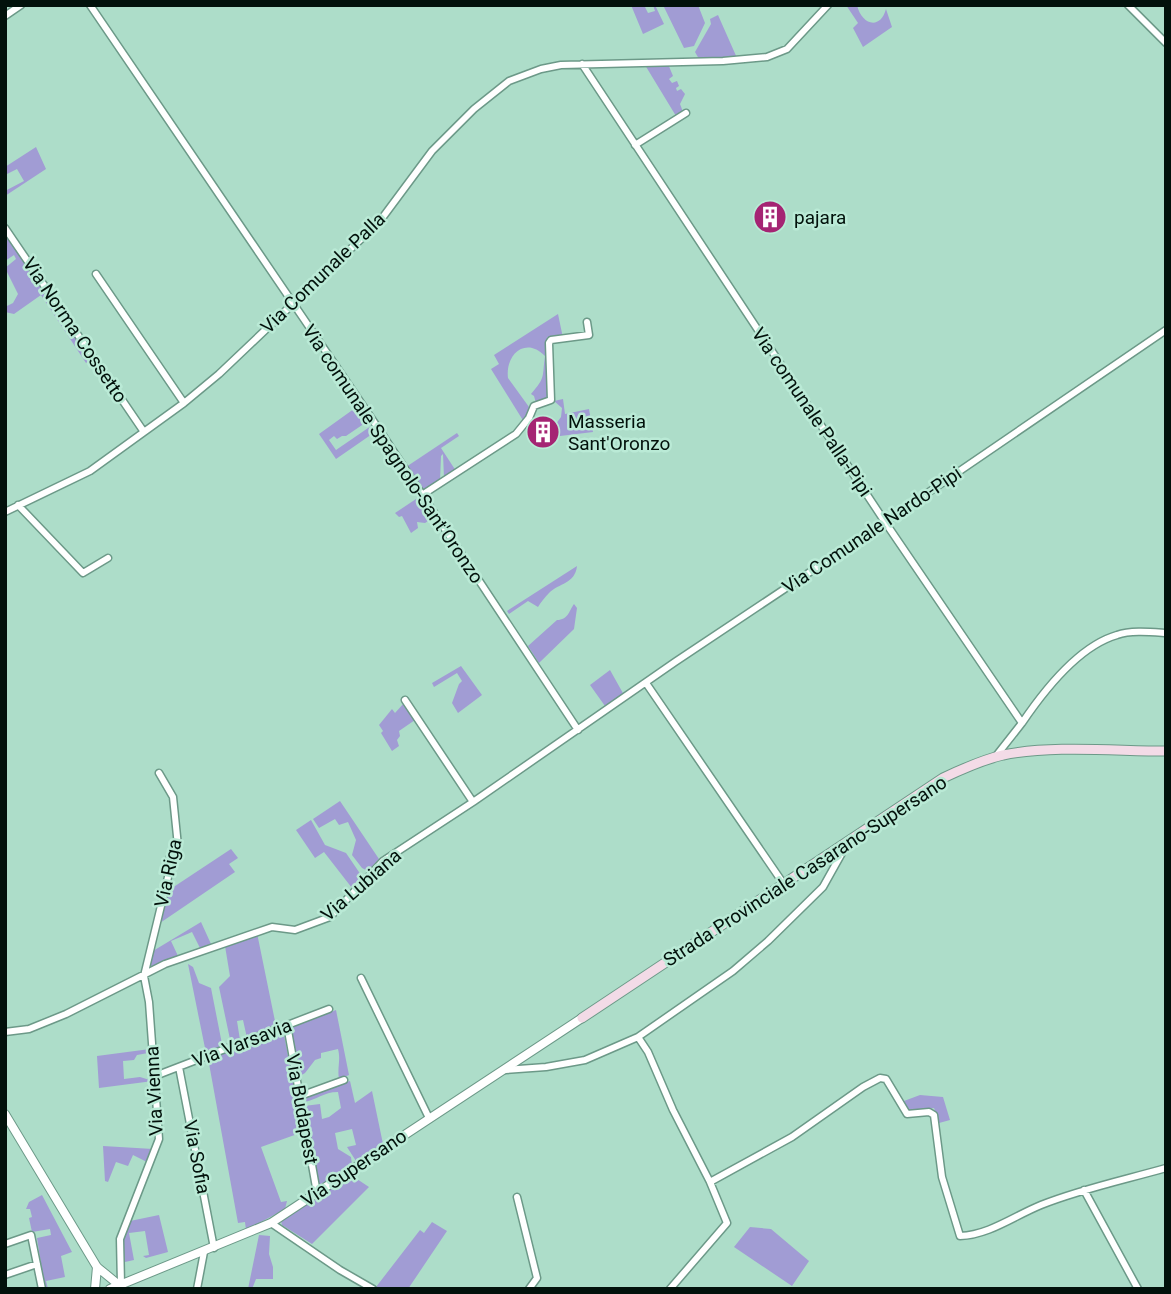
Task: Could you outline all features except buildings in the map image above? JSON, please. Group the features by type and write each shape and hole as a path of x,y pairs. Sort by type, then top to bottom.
{"main road":[{"name":"Strada Provinciale Casarano-Supersano","path":"582,1018 943,778 970,765 1029,751 1166,751"}],"street":[{"path":"5,16 21,5"},
{"name":"Via comunale Spagnolo-Sant'Oronzo","path":"90,5 578,730"},
{"name":"Via Comunale Palla","path":"5,512 90,471 184,403 380,221 432,151 474,109 509,81 541,69 582,64 723,61 767,57 787,49 828,5"},
{"path":"1128,5 1166,43"},
{"name":"Via comunale Palla-Pipi","path":"582,64 885,522 1022,723"},
{"path":"635,145 686,113"},
{"name":"Via Norma Cossetto","path":"5,228 144,432"},
{"path":"96,274 184,403"},
{"path":"422,495 516,433 534,406 551,400 549,344 551,340 589,335 587,322"},
{"name":"Via Comunale Nardo-Pipi","path":"578,730 1166,330"},
{"path":"18,506 83,573 108,558"},
{"path":"996,757 1035,703 1094,646 1118,634 1166,633"},
{"path":"646,683 783,883"},
{"path":"405,700 473,802"},
{"name":"Via Lubiana","path":"5,1032 29,1029 42,1024 165,964 272,927 295,930 330,917 383,861 578,730"},
{"name":"Via Riga","path":"144,976 168,877 170,857 178,846 173,797 159,773"},
{"path":"503,1070 546,1067 585,1060 638,1037 733,971 768,941 823,887 850,839"},
{"name":"Via Vienna","path":"117,1286 120,1239 159,1139 149,1002 144,976"},
{"path":"361,978 429,1118"},
{"name":"Via Varsavia","path":"155,1076 328,1009"},
{"name":"Via Supersano","path":"117,1286 271,1223 582,1018"},
{"name":"Via Budapest","path":"287,1025 317,1193"},
{"path":"638,1037 659,1074 673,1110 710,1182 727,1223 670,1289"},
{"name":"Via Sofia","path":"179,1067 214,1248"},
{"path":"710,1182 792,1137 880,1078 887,1080 907,1114 933,1113 942,1177 960,1236 971,1236 990,1229 1040,1205 1166,1168"},
{"path":"300,1096 344,1080"},
{"path":"5,1114 96,1267 117,1286"},
{"path":"1084,1191 1138,1289"},
{"path":"517,1197 537,1278 529,1289"},
{"path":"271,1223 373,1289"},
{"path":"5,1244 31,1235 42,1289"},
{"path":"197,1289 204,1252"},
{"path":"5,1275 37,1264"},
{"path":"95,1289 96,1267"}],"shaded area":[{"path":"631,5 644,5 648,13 655,11 655,5 664,24 643,34"},
{"path":"663,5 698,5 705,23 694,46 684,48"},
{"path":"846,5 857,5 862,17 871,22 880,20 886,9 892,27 863,47 853,28 858,23"},
{"path":"718,15 737,58 699,59 695,52 711,24 710,19"},
{"path":"668,64 673,76 669,79 672,83 677,81 677,91 681,89 685,94 680,104 683,112 676,116 645,65"},
{"path":"36,147 46,169 5,196 5,191 24,181 17,169 5,175 5,167"},
{"path":"5,232 92,358 86,363 41,295 14,314 5,312 5,307 13,303 18,294 5,268 16,259 14,255 5,261"},
{"path":"558,314 563,338 547,337 550,398 536,403 531,394 541,380 545,356 538,350 524,348 513,355 510,362 508,378 529,407 524,422 491,369 499,364 494,355"},
{"path":"563,399 565,414 589,409 593,432 552,437 562,408 554,401"},
{"path":"358,406 368,421 346,436 337,439 334,436 329,440 336,450 371,426 375,432 336,459 319,434"},
{"path":"457,433 459,436 441,448 456,471 444,478 443,454 440,481 423,492 406,467"},
{"path":"419,497 433,518 425,523 417,522 418,528 411,533 402,516 399,517 395,513"},
{"path":"577,566 573,576 549,593 538,607 528,601 509,614 507,611"},
{"path":"574,604 577,608 574,629 539,663 528,646 557,620 566,617"},
{"path":"461,666 482,695 458,713 452,703 462,681 457,673 434,687 432,683"},
{"path":"610,670 624,695 605,706 590,685"},
{"path":"404,703 415,720 399,731 399,746 392,751 379,725 392,709 395,713"},
{"path":"340,801 379,859 368,871 362,868 352,855 356,840 348,822 339,825 335,819 319,828 313,819"},
{"path":"311,820 325,845 346,853 361,875 352,888 324,852 315,858 296,830"},
{"path":"231,849 238,858 229,864 235,872 160,923 166,892"},
{"path":"201,922 211,944 200,948 192,932 171,941 178,956 147,970 153,951"},
{"path":"257,933 276,1026 247,1038 243,1020 237,1021 240,1040 231,1044 219,987 230,976 225,946"},
{"path":"188,964 193,967 199,983 211,988 222,1047 206,1053"},
{"path":"336,1010 349,1075 339,1079 338,1049 321,1053 321,1058 315,1060 300,1076 291,1028"},
{"path":"283,1030 303,1132 261,1147 281,1202 287,1201 285,1209 246,1230 245,1222 238,1223 208,1058"},
{"path":"150,1049 148,1053 137,1055 134,1060 123,1061 124,1079 140,1077 153,1081 99,1088 97,1056"},
{"path":"350,1081 355,1103 372,1091 383,1144 356,1161 347,1147 356,1145 352,1129 335,1133 338,1149 351,1157 352,1165 318,1186 304,1106 320,1104 322,1119 341,1108 338,1092 304,1102 303,1097"},
{"path":"920,1095 943,1097 950,1120 939,1123 934,1108 916,1112 907,1110 904,1101"},
{"path":"103,1146 153,1149 147,1162 133,1155 128,1166 116,1162 108,1182 105,1181"},
{"path":"351,1175 369,1187 312,1244 282,1225 281,1221"},
{"path":"42,1195 72,1252 61,1256 65,1277 46,1281 48,1289 45,1289 37,1238 51,1235 50,1229 32,1232 30,1209 26,1209 29,1202"},
{"path":"159,1215 168,1252 146,1258 143,1256 149,1255 145,1231 129,1233 134,1260 125,1262 122,1242 130,1221"},
{"path":"432,1222 447,1231 408,1289 376,1287 420,1230 424,1233"},
{"path":"750,1227 771,1229 809,1261 792,1286 734,1247"},
{"path":"259,1235 270,1236 269,1254 273,1279 256,1279 252,1289 248,1289"}],"place":[{"name":"pajara","path":"770,217"},
{"name":"Masseria Sant'Oronzo","path":"543,432"}]}
